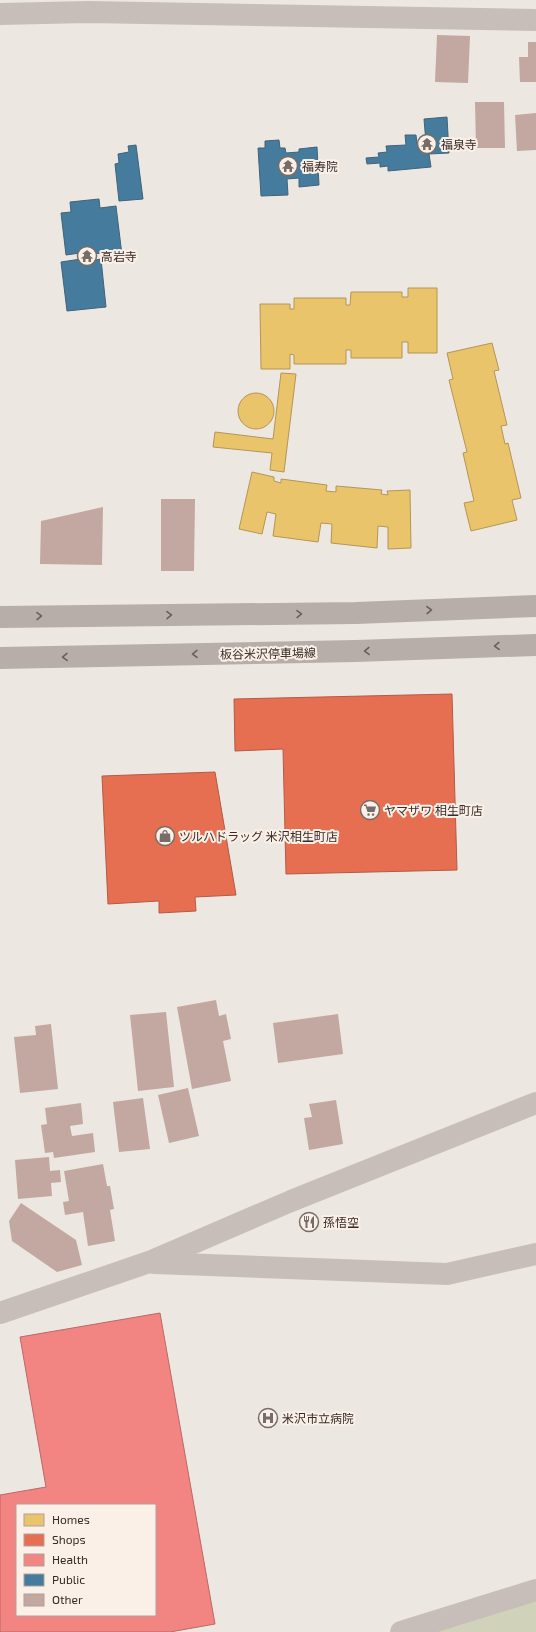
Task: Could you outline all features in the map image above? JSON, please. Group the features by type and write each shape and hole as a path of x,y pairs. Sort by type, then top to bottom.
{"main road":[{"path":"0,616 356,613 536,606"},
{"name":"板谷米沢停車場線","path":"0,658 348,651 536,645"}],"street":[{"path":"0,14 88,6 536,20"},
{"path":"0,1313 149,1262 291,1201 536,1103"},
{"path":"149,1262 447,1274 536,1254"},
{"path":"401,1632 536,1590"}],"green space":[{"path":"536,1596 536,1632 424,1632"}],"building: Homes":[{"path":"408,288 437,288 437,353 408,353 408,342 402,342 402,358 351,358 351,350 346,350 346,364 294,364 294,355 290,354 290,369 261,369 260,304 290,304 290,309 294,309 294,298 346,298 346,305 350,305 351,292 402,292 402,297 408,297"},
{"path":"492,343 499,370 494,371 507,425 501,426 505,444 508,443 521,498 512,500 517,520 471,531 464,503 474,501 463,453 467,452 449,380 453,379 447,353"},
{"path":"281,373 296,374 284,472 270,470 272,453 213,447 215,432 273,439"},
{"path":"256,393 266,396 271,401 274,411 271,421 266,426 256,429 246,426 241,421 238,411 241,401 246,396"},
{"path":"252,472 274,477 274,481 281,483 281,479 327,485 326,491 336,492 336,486 382,490 381,494 388,495 387,491 410,490 411,548 388,549 388,527 378,526 377,548 331,543 332,524 321,523 318,542 273,536 276,514 267,512 262,534 239,529"}],"building: Shops":[{"name":"ヤマザワ 相生町店","path":"452,694 457,870 286,874 283,749 235,751 234,699"},
{"name":"ツルハドラッグ 米沢相生町店","path":"215,772 236,895 195,897 196,911 159,913 159,901 108,904 102,776"}],"building: Health":[{"path":"160,1313 215,1624 170,1632 0,1632 0,1495 46,1487 20,1337"}],"building: Public":[{"name":"福泉寺","path":"447,117 449,153 429,154 431,167 388,171 388,166 380,167 380,163 367,164 366,158 379,157 378,153 387,152 386,146 406,145 405,135 416,135 417,144 426,143 424,119"},
{"name":"福寿院","path":"279,140 280,148 285,148 286,153 299,152 299,149 317,147 319,185 299,187 299,178 287,179 288,195 261,196 258,148 265,148 265,141"},
{"path":"136,145 143,199 119,201 115,164 119,163 118,154 129,152 128,146"},
{"name":"高岩寺","path":"99,199 100,208 116,206 122,255 108,256 108,252 94,254 95,260 101,259 106,307 67,311 61,262 81,259 80,253 66,255 61,213 71,212 70,202"}],"building: Other":[{"path":"437,35 470,36 468,83 435,82"},
{"path":"528,42 536,42 536,82 520,82 519,57 528,57"},
{"path":"475,102 504,102 505,148 476,148"},
{"path":"536,113 536,150 517,151 515,115"},
{"path":"161,499 195,499 194,571 161,571"},
{"path":"103,507 102,565 40,564 41,521"},
{"path":"216,1000 219,1016 226,1014 231,1039 223,1041 231,1081 192,1089 177,1007"},
{"path":"166,1012 174,1087 138,1091 130,1015"},
{"path":"338,1014 343,1054 278,1063 273,1023"},
{"path":"51,1024 58,1089 20,1093 14,1037 36,1035 35,1026"},
{"path":"188,1088 199,1136 169,1143 158,1095"},
{"path":"143,1098 150,1149 119,1152 113,1102"},
{"path":"336,1100 343,1144 309,1150 304,1118 312,1117 309,1104"},
{"path":"81,1103 83,1124 70,1126 72,1136 93,1133 95,1152 54,1158 53,1152 45,1153 41,1125 47,1124 45,1108"},
{"path":"49,1157 50,1171 60,1170 61,1182 51,1183 52,1196 18,1199 15,1160"},
{"path":"103,1164 107,1186 110,1186 114,1209 110,1210 115,1241 88,1246 83,1212 65,1215 63,1202 69,1201 64,1171"},
{"path":"21,1203 76,1240 82,1265 57,1272 12,1241 9,1221"}],"place":[{"name":"福泉寺","path":"427,144"},
{"name":"福寿院","path":"288,166"},
{"name":"高岩寺","path":"87,256"},
{"name":"ヤマザワ 相生町店","path":"370,810"},
{"name":"ツルハドラッグ 米沢相生町店","path":"165,836"},
{"name":"孫悟空","path":"309,1222"},
{"name":"米沢市立病院","path":"268,1418"}]}
